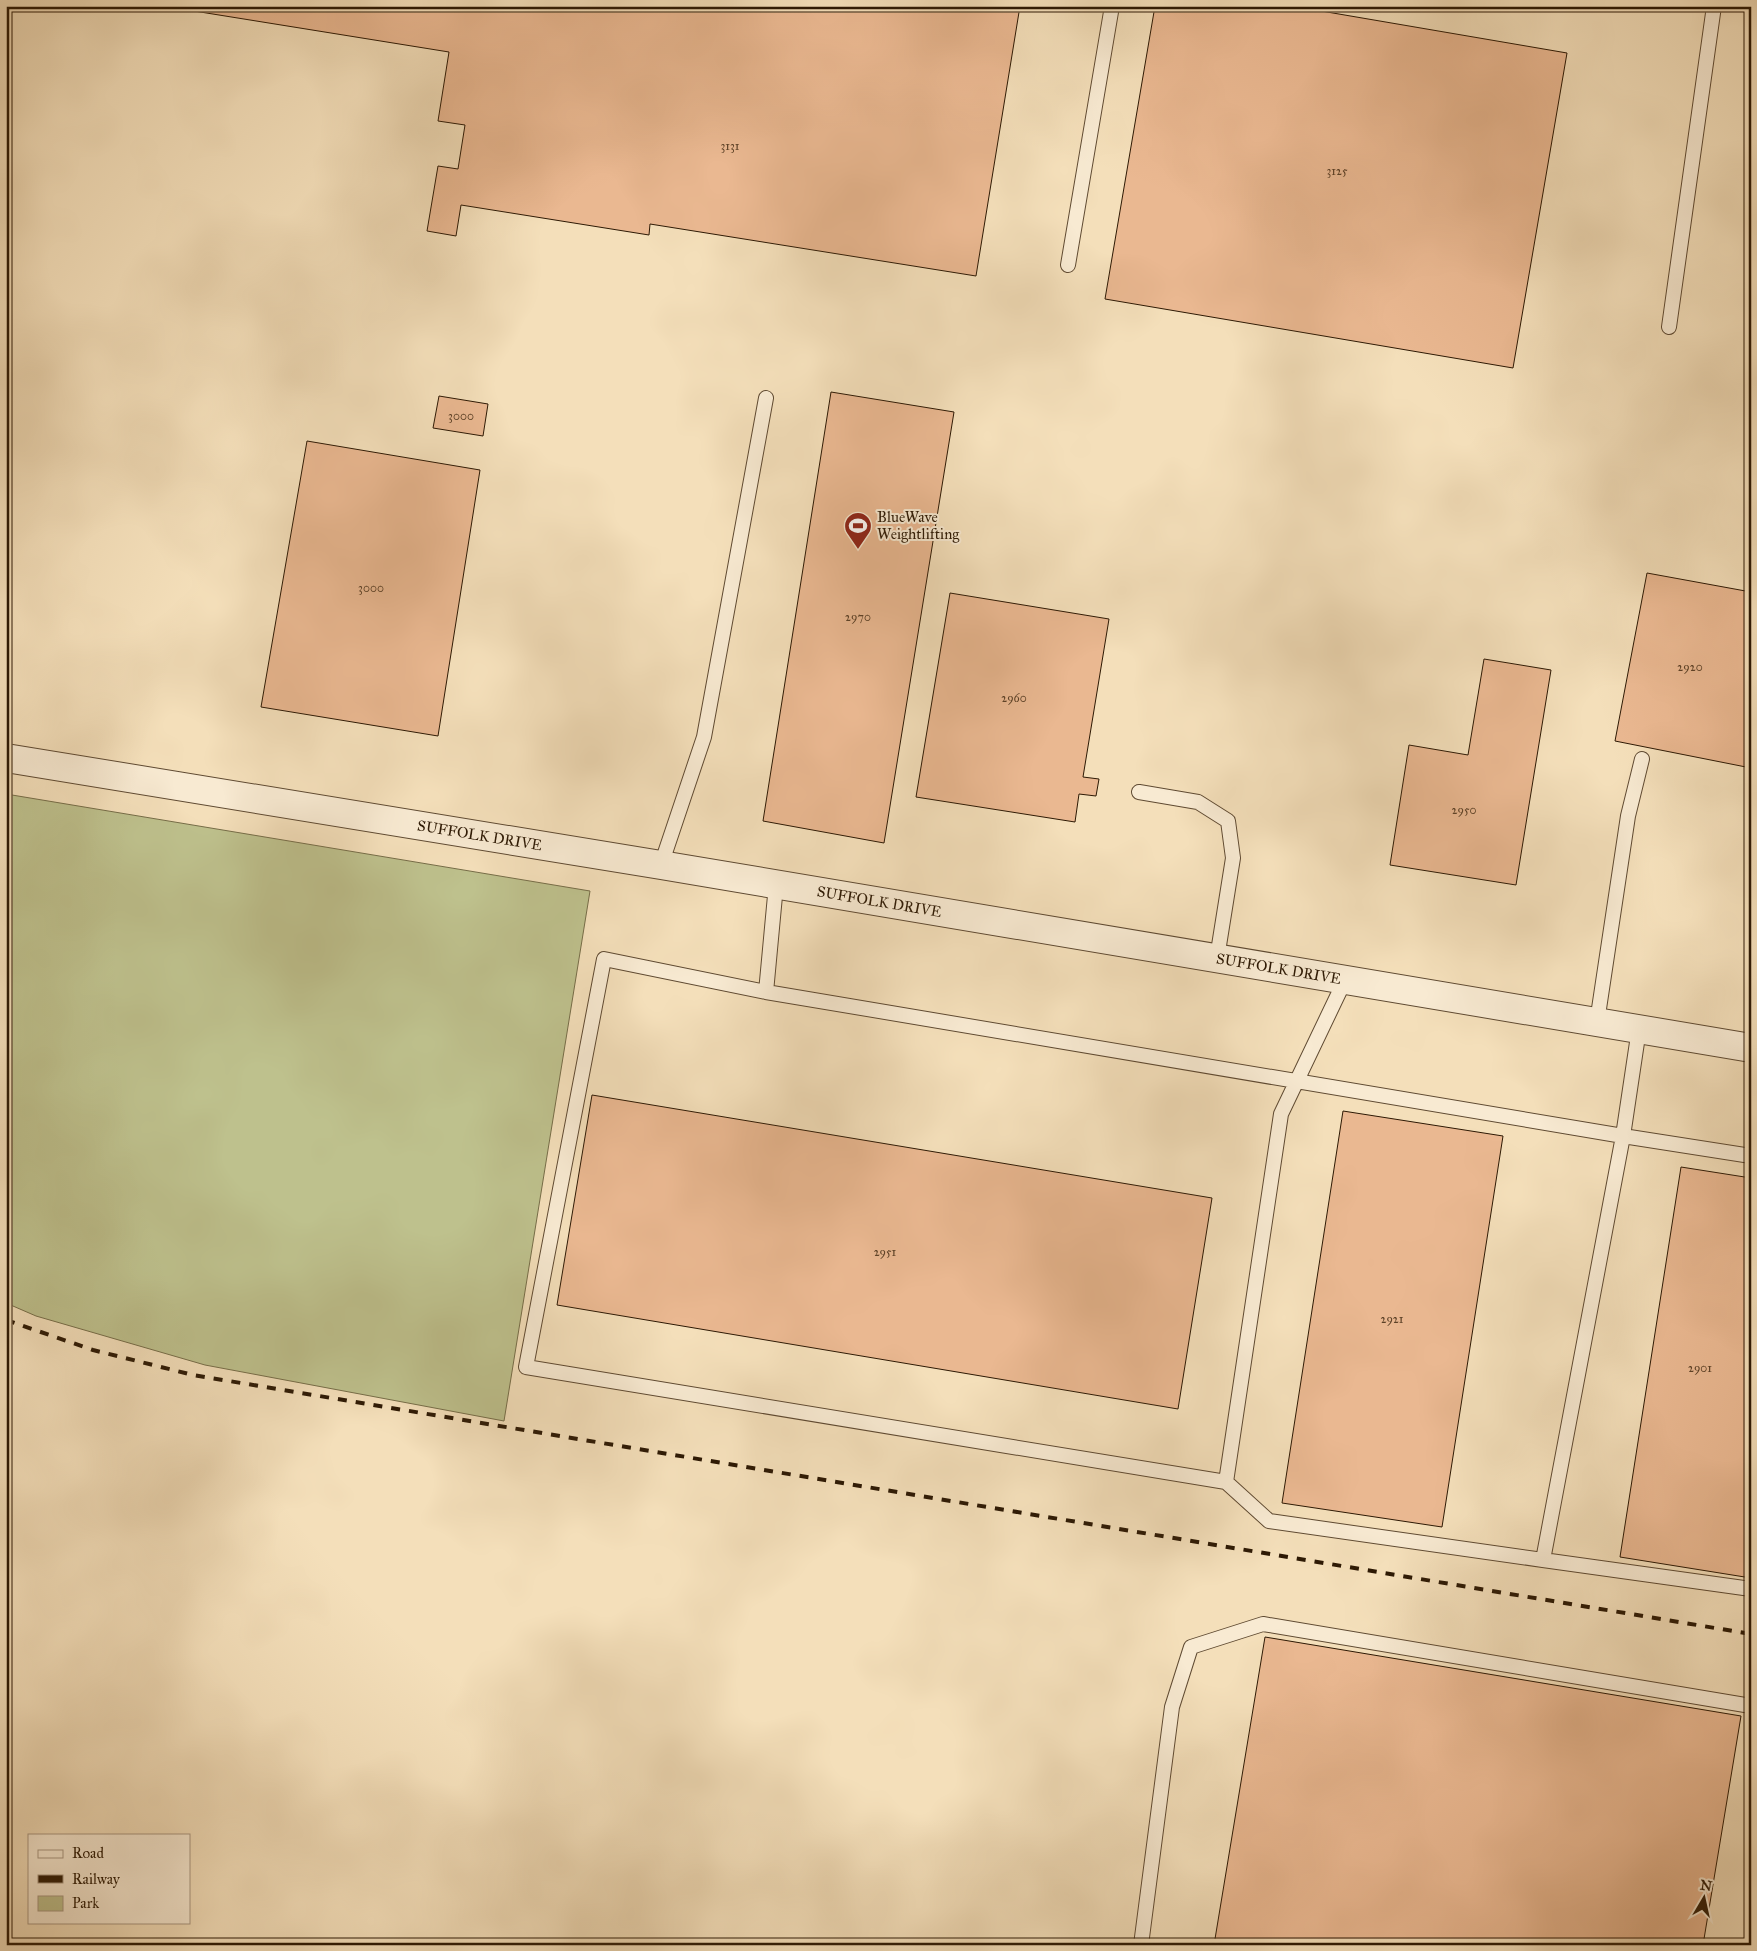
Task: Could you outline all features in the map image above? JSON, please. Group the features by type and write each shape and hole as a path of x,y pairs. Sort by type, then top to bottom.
{"street":[{"name":"SUFFOLK DRIVE","path":"6,758 776,884 1751,1048"}],"lane":[{"path":"1068,265 1112,6"},
{"path":"1669,327 1714,6"},
{"path":"661,865 704,737 766,398"},
{"path":"1597,1022 1628,816 1642,759"},
{"path":"1139,792 1198,802 1228,822 1233,858 1217,958"},
{"path":"766,992 776,884"},
{"path":"1751,1156 766,992 604,959 526,1367 1226,1482 1269,1521 1751,1589"},
{"path":"1226,1482 1281,1114 1345,980"},
{"path":"1543,1560 1623,1136 1639,1029"},
{"path":"1141,1945 1172,1707 1191,1647 1264,1624 1751,1706"}],"green space":[{"path":"6,794 590,891 504,1421 205,1365 36,1316 6,1303"}],"building":[{"path":"163,6 1020,6 976,276 650,224 649,235 461,205 456,236 427,231 438,166 458,169 465,125 438,121 449,52"},
{"path":"1155,6 1292,6 1567,53 1513,368 1105,299"},
{"path":"831,392 954,412 884,843 763,821"},
{"path":"439,396 488,404 483,436 433,428"},
{"path":"307,441 480,470 438,736 261,707"},
{"path":"1647,573 1751,592 1751,768 1615,741"},
{"path":"950,593 1109,619 1083,777 1099,779 1096,796 1079,794 1075,822 916,797"},
{"path":"1484,659 1551,670 1516,885 1390,865 1409,745 1468,755"},
{"path":"592,1095 1212,1198 1178,1409 557,1305"},
{"path":"1343,1111 1503,1136 1442,1527 1282,1503"},
{"path":"1681,1167 1751,1178 1751,1578 1620,1557"},
{"path":"1265,1637 1741,1716 1703,1945 1214,1945"}],"railway":[{"path":"6,1320 93,1350 193,1375 1751,1634"}],"place":[{"name":"BlueWave Weightlifting","path":"858,550"}]}
